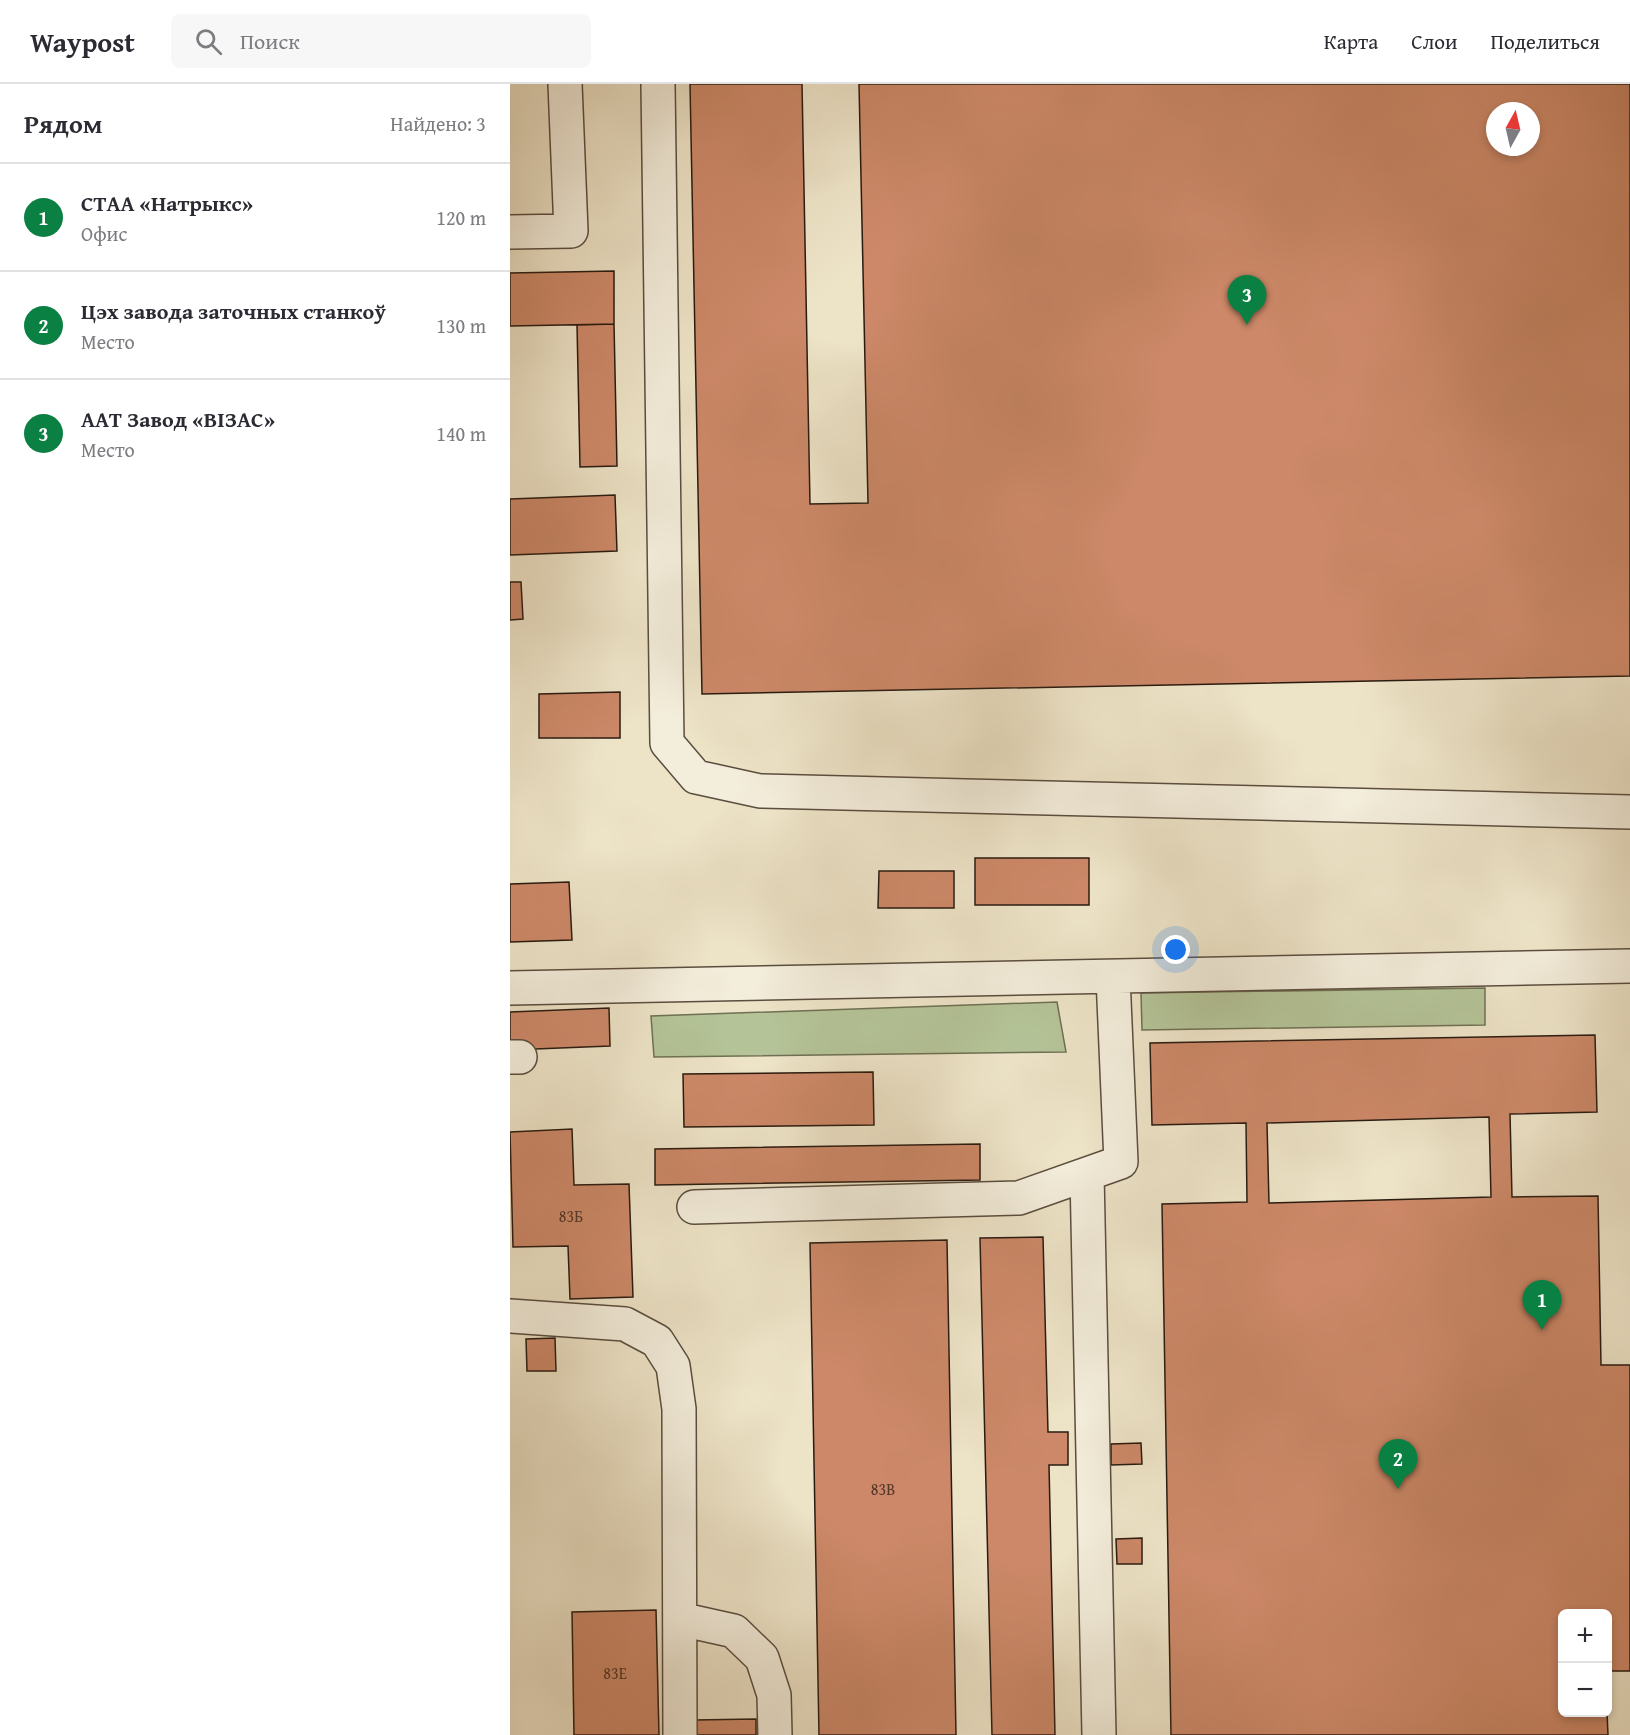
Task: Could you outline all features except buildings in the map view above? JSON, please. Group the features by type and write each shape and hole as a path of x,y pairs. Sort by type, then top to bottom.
{"lane":[{"path":"510,232 571,231 565,84"},
{"path":"658,84 667,743 696,777 760,791 1630,812"},
{"path":"510,988 1630,966"},
{"path":"694,1208 1019,1198 1121,1162 1113,977"},
{"path":"1087,1174 1099,1735"},
{"path":"510,1316 625,1324 657,1341 673,1366 679,1409 680,1735"},
{"path":"680,1619 734,1631 762,1658 774,1695 775,1735"}],"green space":[{"path":"1485,988 1485,1025 1142,1030 1141,993"},
{"path":"1057,1002 1066,1052 654,1057 651,1016"}],"place":[{"name":"ААТ Завод «ВІЗАС»","path":"1247,325"},
{"name":"СТАА «Натрыкс»","path":"1542,1330"},
{"name":"Цэх завода заточных станкоў","path":"1398,1489"}]}
